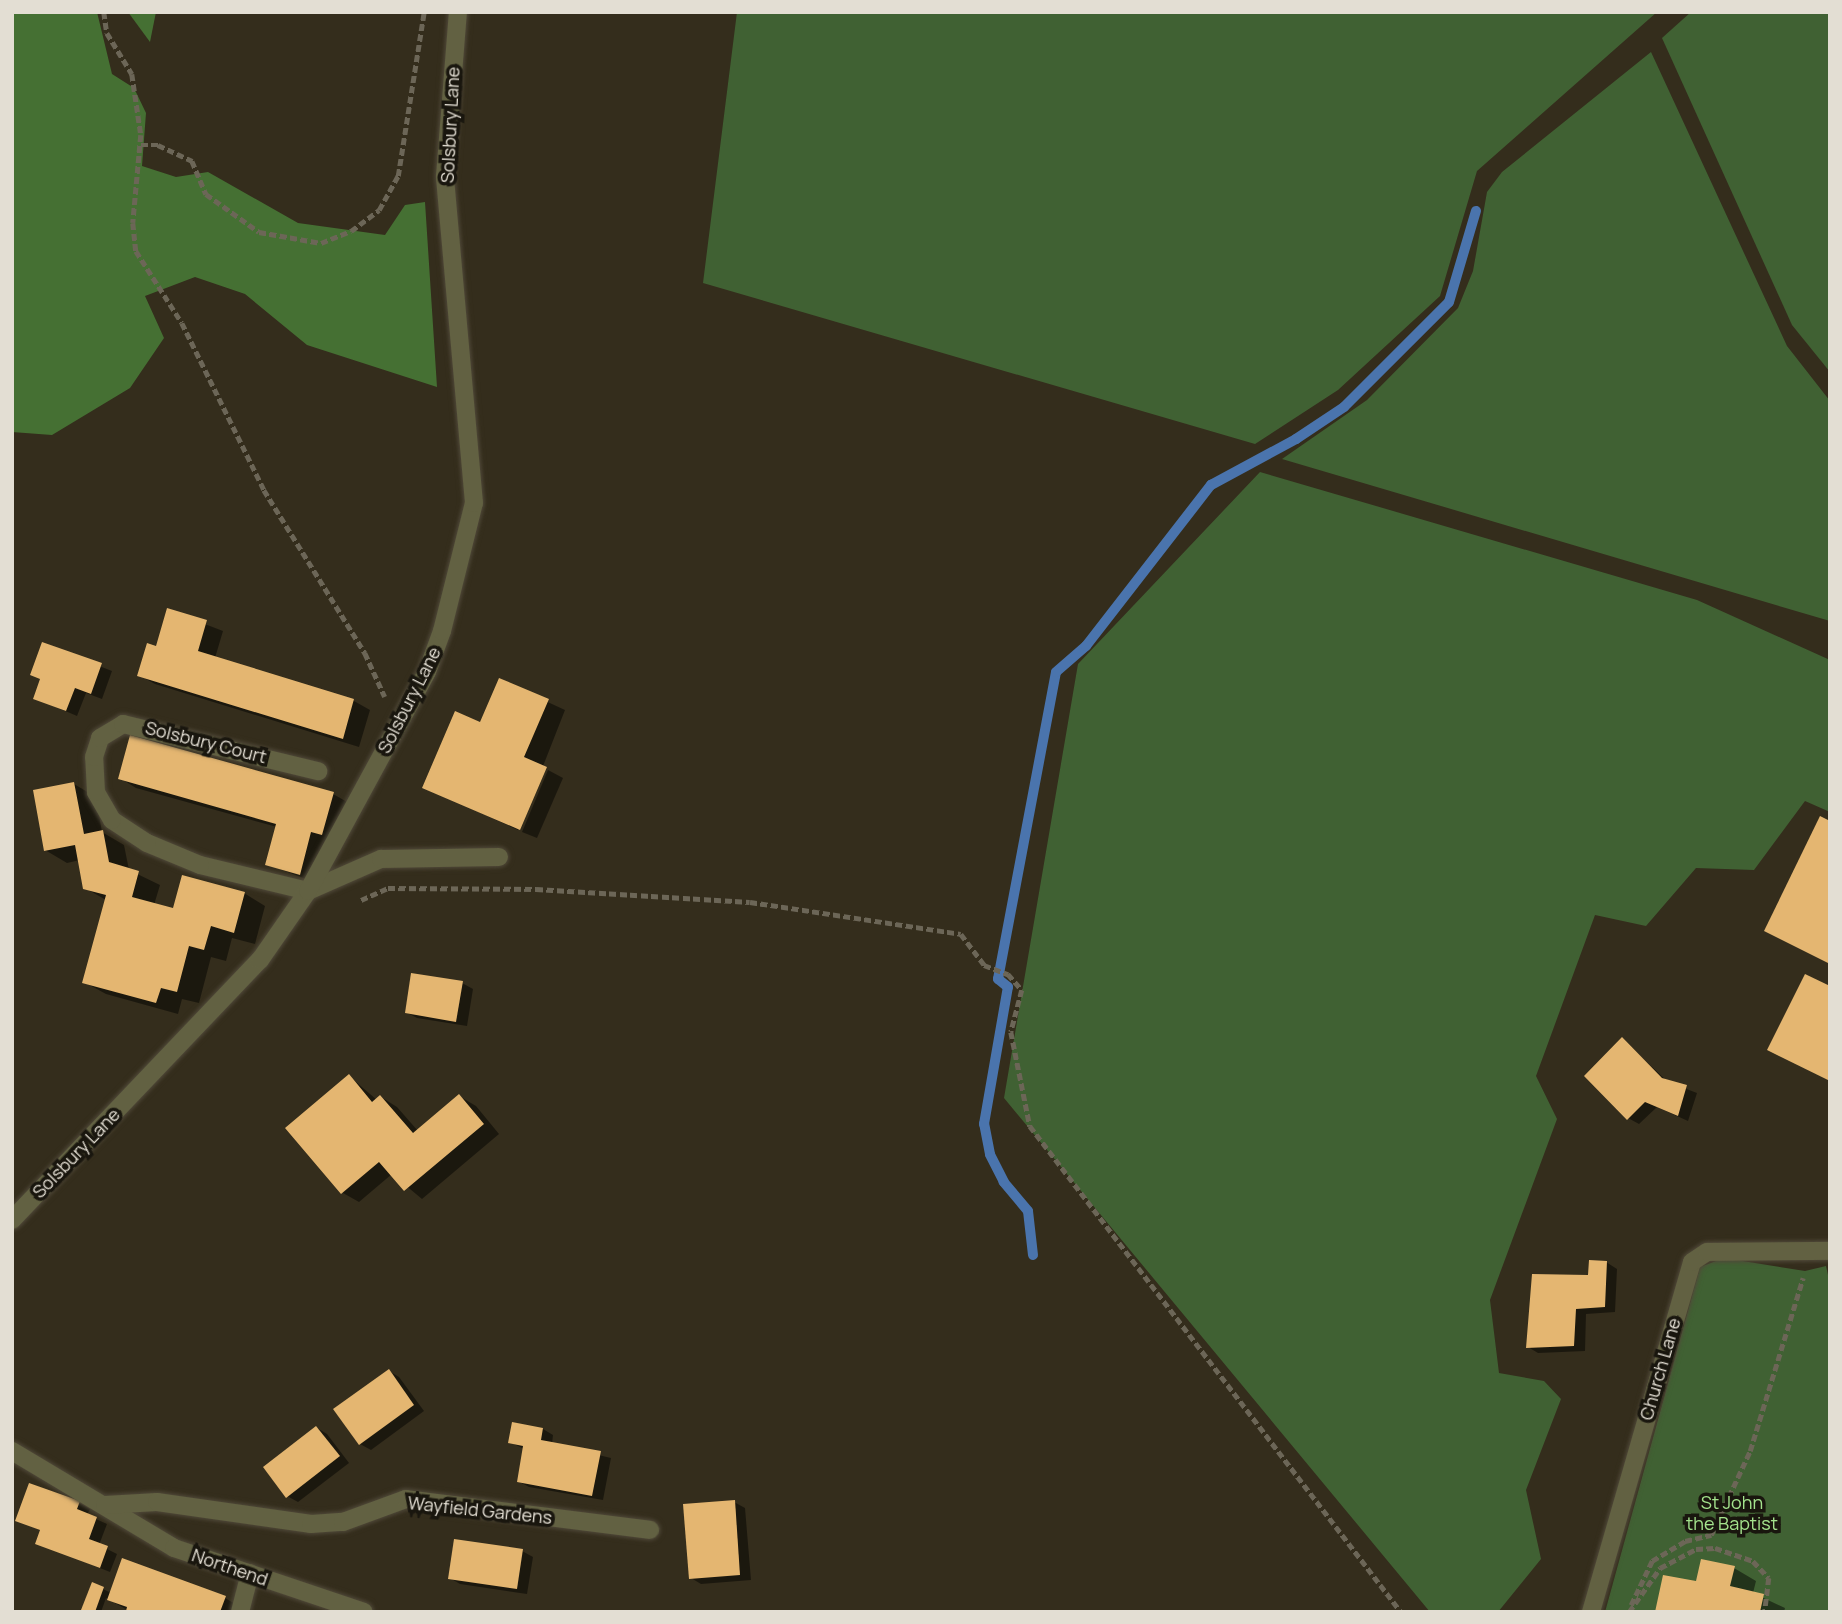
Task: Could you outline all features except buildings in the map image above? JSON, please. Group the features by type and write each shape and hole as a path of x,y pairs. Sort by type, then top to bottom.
{"street":[{"name":"Solsbury Lane","path":"12,1220 260,960 308,891 427,672 461,567 474,503 445,176 458,12"},
{"name":"Solsbury Court","path":"308,891 200,864 147,844 112,820 96,792 94,757 100,738 124,724 318,771"},
{"path":"308,891 381,859 499,857"},
{"name":"Church Lane","path":"1591,1612 1692,1262 1707,1252 1830,1251"},
{"name":"Northend","path":"12,1451 174,1548 364,1612"},
{"name":"Wayfield Gardens","path":"105,1505 158,1502 311,1524 343,1521 406,1499 650,1530"},
{"path":"240,1612 250,1573"}],"path":[{"path":"104,12 107,33 131,74 141,145 133,223 136,251 182,323 264,490 365,653 384,694"},
{"path":"141,145 158,145 192,161 206,194 260,232 321,243 351,231 379,210 398,176 424,12"},
{"path":"360,901 388,888 523,889 750,902 947,929 961,934 984,965 1008,974 1022,990 1011,1032 1030,1126 1401,1612"},
{"path":"1629,1612 1652,1561 1685,1541 1711,1535 1751,1451 1805,1271"},
{"path":"1631,1605 1660,1568 1696,1549 1715,1548 1753,1561 1769,1578 1765,1612"}],"green space":[{"path":"12,12 97,12 112,74 134,88 146,113 142,166 176,177 208,172 298,223 385,235 405,205 425,202 437,387 307,345 245,294 195,277 145,296 164,338 130,388 52,435 12,432"},
{"path":"128,12 156,12 150,42"},
{"path":"737,12 1657,12 1477,171 1440,296 1338,390 1255,444 703,283"},
{"path":"1691,12 1830,12 1830,372 1792,325 1662,38"},
{"path":"1651,52 1787,346 1830,401 1830,621 1282,459 1367,400 1458,308 1473,271 1487,192 1502,172"},
{"path":"1260,472 1697,600 1830,660 1830,812 1805,801 1754,870 1696,868 1646,926 1595,915 1536,1076 1557,1119 1490,1300 1499,1373 1544,1381 1561,1399 1526,1490 1541,1559 1498,1612 1430,1612 1004,1098 1078,664"},
{"name":"St John the Baptist","path":"1724,1258 1805,1271 1826,1266 1830,1284 1830,1612 1605,1612 1700,1267"}],"waterway":[{"path":"1033,1255 1028,1211 1004,1182 990,1154 984,1124 1008,987 998,979 1056,672 1086,646 1211,485 1296,439 1344,407 1449,302 1476,211"}]}
